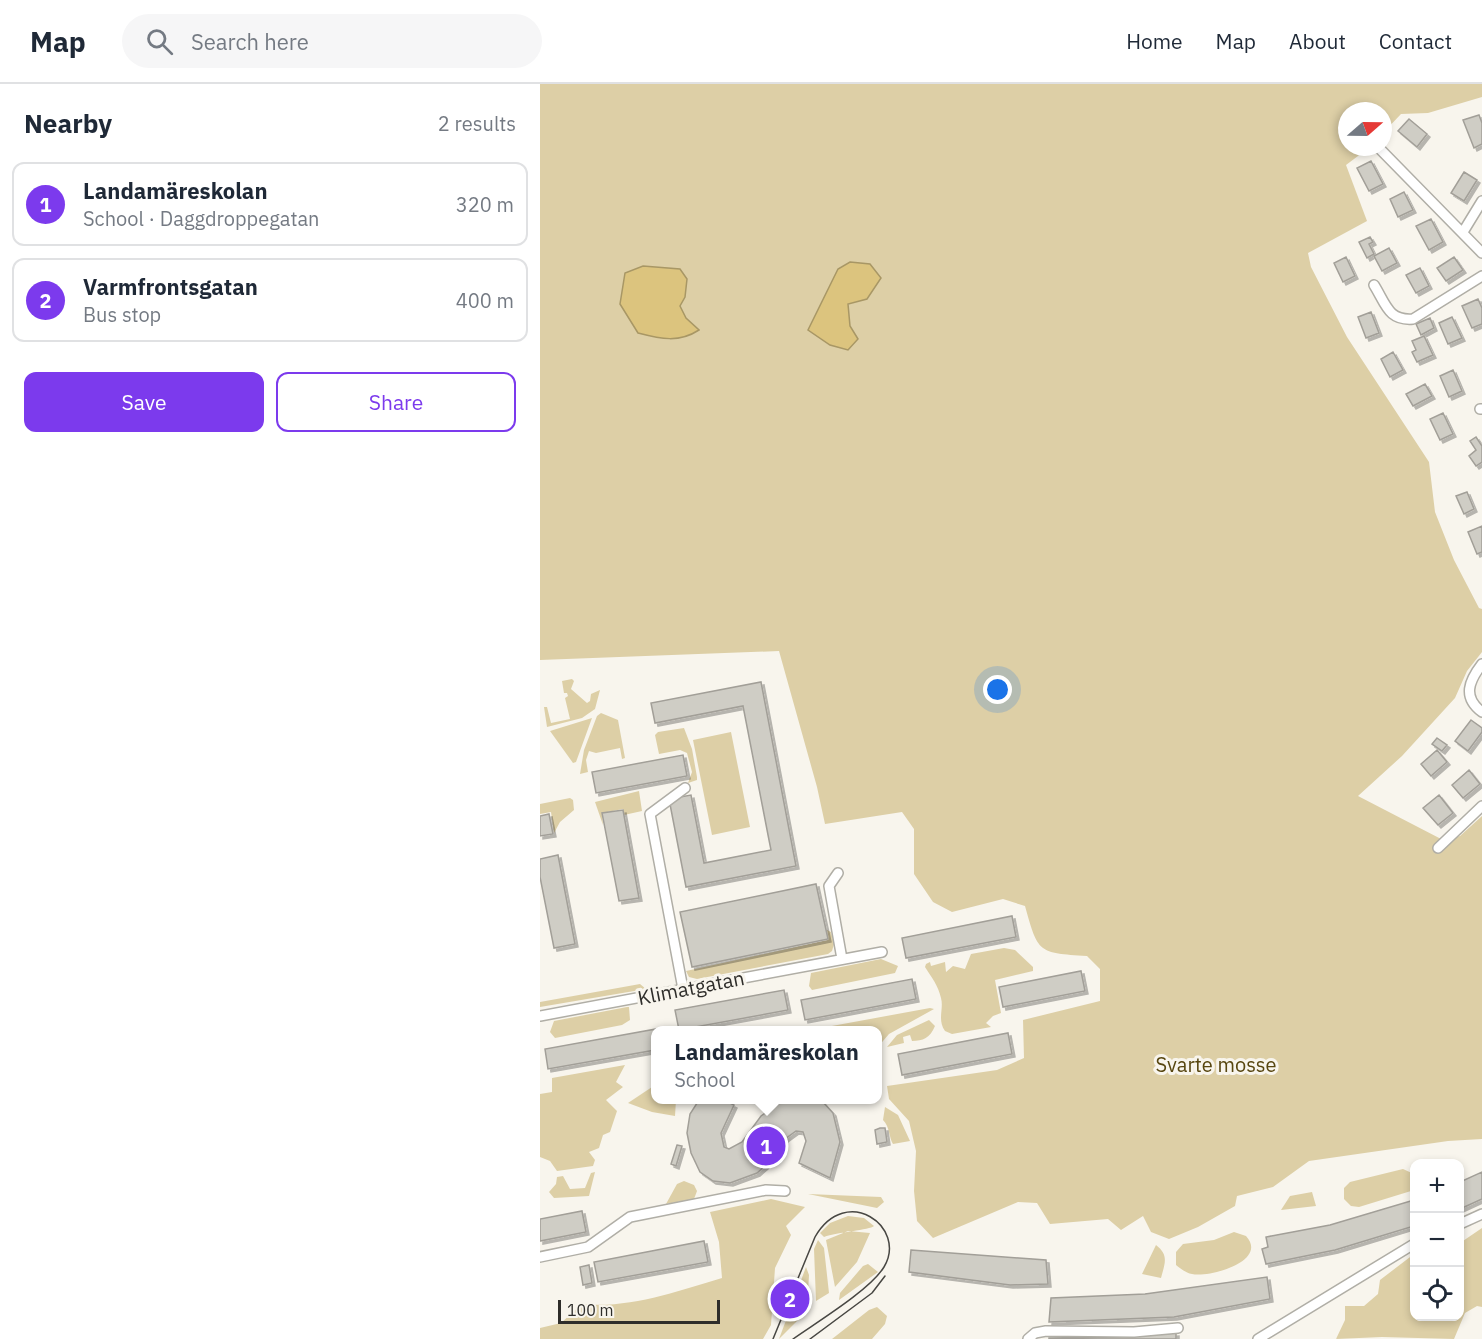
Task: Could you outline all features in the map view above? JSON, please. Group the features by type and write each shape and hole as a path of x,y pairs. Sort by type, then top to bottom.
{"street":[{"path":"1387,156 1482,253"},
{"path":"1463,232 1482,201"},
{"path":"1374,285 1393,316 1401,320 1413,319 1482,276"},
{"path":"1482,664 1473,675 1468,688 1472,702 1482,712"},
{"path":"684,989 650,814 685,788"},
{"path":"1438,848 1482,806"},
{"path":"838,873 829,886 842,959"},
{"name":"Klimatgatan","path":"540,1016 882,952"},
{"path":"540,1257 588,1247 630,1217 766,1190 785,1191"},
{"path":"1464,1222 1482,1214"},
{"path":"1258,1339 1410,1246"},
{"path":"1028,1339 1046,1331 1134,1332 1178,1328"}],"green space":[{"name":"Svarte mosse","path":"540,84 1482,84 1482,97 1428,113 1401,114 1392,124 1392,102 1338,102 1338,156 1358,156 1346,165 1367,221 1308,253 1311,267 1347,337 1429,462 1435,512 1454,560 1479,608 1482,609 1482,652 1467,671 1455,698 1402,756 1358,796 1443,840 1460,836 1482,816 1482,1139 1448,1141 1309,1161 1273,1187 1237,1196 1235,1206 1198,1227 1169,1239 1151,1232 1143,1216 1121,1230 1108,1219 1050,1224 1037,1203 1018,1202 933,1238 917,1221 914,1191 916,1151 909,1121 889,1099 887,1086 997,1070 1024,1058 1023,1020 1100,1001 1100,969 1087,956 1058,954 1043,948 1033,933 1025,906 1003,899 952,912 933,902 914,874 914,829 902,812 825,824 779,651 540,660","holes":["643,266 680,269 685,297 680,306 686,318 698,330 676,338 661,338 638,333","838,269 867,299 848,304 850,326 808,331"]},
{"path":"572,679 574,681 571,689 587,703 590,701 591,694 600,690 595,709 582,718 547,727 544,707 547,707 551,723 570,719 565,698 568,696 564,693 562,681"},
{"path":"601,713 618,720 625,758 622,759 620,748 596,753 589,751 586,760 588,772 580,774 584,750 597,716"},
{"path":"592,718 576,762 573,763 550,731"},
{"path":"684,728 692,749 697,777 697,780 688,783 692,772 687,753 680,750 659,754 655,735 658,732"},
{"path":"731,732 750,827 712,835 693,740"},
{"path":"639,791 642,811 624,815 623,809 602,813 603,825 595,802"},
{"path":"570,798 573,800 574,810 560,822 554,833 551,812 540,814 540,804"},
{"path":"827,930 831,932 834,944 832,951 828,954 697,979 689,977 686,971 828,940"},
{"path":"1004,948 1015,950 1033,967 1033,971 995,980 1001,1013 993,1016 986,1023 991,1027 952,1034 945,1031 941,1023 940,993 925,967 926,964 930,962 931,966 945,962 946,972 953,966 965,969 971,954"},
{"path":"881,959 898,966 895,973 812,990 809,986 811,973"},
{"path":"640,984 646,989 540,1007 540,1002"},
{"path":"629,1007 630,1020 622,1025 555,1038 550,1032 554,1021"},
{"path":"934,1009 889,1034 882,1042 882,1026 832,1026"},
{"path":"929,1020 935,1026 926,1038 912,1041 910,1035 903,1037 904,1043 887,1047 897,1035"},
{"path":"625,1065 616,1082 623,1087 606,1100 617,1111 610,1132 603,1135 599,1148 589,1152 595,1160 593,1166 557,1171 550,1161 540,1157 540,1094 552,1092 552,1078"},
{"path":"651,1088 651,1104 676,1104 675,1116 652,1112 628,1103"},
{"path":"885,1107 898,1115 910,1141 893,1144 883,1120"},
{"path":"1403,1169 1410,1172 1410,1191 1359,1207 1351,1206 1344,1199 1344,1188 1350,1182"},
{"path":"595,1172 589,1196 554,1198 549,1192 556,1184 557,1177 563,1176 570,1189 585,1188 591,1173"},
{"path":"684,1181 694,1185 697,1191 694,1199 666,1204 677,1184"},
{"path":"1312,1192 1316,1206 1281,1210 1290,1196"},
{"path":"808,1194 881,1197 884,1202 877,1208"},
{"path":"771,1199 805,1207 786,1226 791,1235 775,1268 771,1325 763,1339 540,1339 540,1328 561,1323 582,1304 618,1304 635,1301 722,1278 719,1242 710,1212"},
{"path":"848,1216 864,1218 874,1226 824,1237 820,1233 830,1223"},
{"path":"1482,1228 1482,1307 1477,1306 1464,1315 1464,1267 1464,1240"},
{"path":"848,1231 870,1233 857,1262 835,1287 826,1240"},
{"path":"1234,1232 1246,1236 1251,1245 1250,1253 1234,1266 1200,1275 1188,1273 1176,1265 1176,1252 1183,1244 1214,1240"},
{"path":"818,1240 824,1248 829,1293 816,1301 814,1249"},
{"path":"1156,1245 1164,1256 1165,1264 1161,1278 1142,1274"},
{"path":"1410,1257 1410,1321 1462,1321 1454,1339 1382,1337 1336,1339 1345,1320 1345,1306 1364,1306 1378,1294 1380,1280"},
{"path":"868,1264 878,1272 839,1300 840,1293 863,1266"},
{"path":"806,1267 809,1275 807,1311 779,1339"},
{"path":"877,1307 887,1316 885,1324 872,1339 832,1339 869,1310"}],"shaded area":[{"path":"850,262 870,264 881,278 867,299 848,304 850,326 858,339 848,350 830,345 808,330 838,269"},
{"path":"643,266 680,269 687,279 685,297 680,306 686,318 699,330 684,337 670,339 638,333 620,304 625,273"}],"building":[{"path":"1479,115 1482,123 1482,144 1474,148 1463,120"},
{"path":"1409,119 1427,134 1417,147 1398,131"},
{"path":"1371,161 1383,184 1369,191 1357,168"},
{"path":"1464,172 1477,180 1464,201 1451,193"},
{"path":"1404,192 1413,210 1398,217 1390,199"},
{"path":"1431,219 1443,242 1429,250 1416,226"},
{"path":"1370,237 1373,242 1369,244 1374,254 1367,258 1359,242"},
{"path":"1389,248 1397,263 1382,271 1374,256"},
{"path":"1346,257 1355,276 1343,282 1334,263"},
{"path":"1454,257 1463,270 1446,281 1437,268"},
{"path":"1420,268 1429,286 1416,293 1406,275"},
{"path":"1478,299 1482,308 1482,324 1472,328 1462,306"},
{"path":"1371,312 1379,333 1366,338 1358,317"},
{"path":"1452,317 1462,338 1448,344 1439,323"},
{"path":"1430,318 1434,328 1421,335 1416,324"},
{"path":"1424,336 1433,355 1417,362 1412,352 1416,350 1412,341"},
{"path":"1393,352 1403,370 1390,377 1381,359"},
{"path":"1453,370 1462,391 1449,397 1440,376"},
{"path":"1425,384 1432,396 1413,406 1406,394"},
{"path":"1443,413 1453,434 1440,440 1430,419"},
{"path":"1476,437 1482,446 1482,462 1476,466 1469,456 1476,450 1470,441"},
{"path":"1467,492 1474,509 1464,514 1456,496"},
{"path":"1482,526 1482,552 1477,554 1468,532"},
{"path":"761,682 796,866 686,887 669,799 691,795 704,863 771,850 743,706 655,723 651,703"},
{"path":"1471,720 1482,728 1482,732 1468,751 1455,741"},
{"path":"1437,738 1447,745 1442,751 1432,744"},
{"path":"1437,750 1447,762 1431,776 1421,764"},
{"path":"683,755 687,776 596,793 592,772"},
{"path":"1469,770 1480,784 1463,798 1452,785"},
{"path":"1439,795 1453,813 1438,825 1423,808"},
{"path":"623,810 639,898 619,901 602,813"},
{"path":"549,814 553,834 540,836 540,816"},
{"path":"558,855 575,944 554,948 540,877 540,859"},
{"path":"816,884 828,939 692,967 680,912"},
{"path":"1012,916 1016,937 906,958 902,938"},
{"path":"1081,971 1085,991 1003,1007 999,987"},
{"path":"912,979 916,999 805,1020 801,1000"},
{"path":"784,990 788,1010 701,1026 678,1026 675,1010"},
{"path":"651,1030 651,1051 548,1069 545,1049"},
{"path":"1008,1033 1012,1054 902,1075 898,1054"},
{"path":"696,1104 734,1105 721,1133 724,1147 729,1149 742,1142 761,1116 778,1104 825,1104 833,1113 840,1142 830,1178 799,1163 806,1141 803,1132 796,1131 785,1139 757,1173 730,1183 713,1181 700,1172 691,1153 687,1133 690,1114"},
{"path":"885,1128 887,1142 877,1144 875,1130"},
{"path":"677,1145 682,1146 676,1166 671,1164"},
{"path":"1482,1172 1482,1199 1464,1207 1464,1180"},
{"path":"1410,1201 1410,1227 1335,1250 1266,1264 1262,1249 1268,1247 1266,1237 1330,1225"},
{"path":"582,1211 586,1232 540,1241 540,1219"},
{"path":"704,1241 708,1262 598,1282 594,1262"},
{"path":"911,1250 1046,1260 1048,1284 1010,1285 909,1272"},
{"path":"589,1265 592,1283 583,1285 580,1267"},
{"path":"1267,1277 1270,1299 1174,1317 1049,1322 1051,1298 1145,1294"},
{"path":"1176,1333 1176,1339 1049,1339 1114,1337"}],"tram line":[{"path":"773,1339 815,1237 828,1221 842,1213 857,1212 870,1217 881,1226 888,1238 889,1252 884,1267 867,1286 793,1339"},
{"path":"810,1339 872,1293 885,1276"}],"place":[{"name":"Landamäreskolan","path":"766,1146"},
{"name":"Varmfrontsgatan","path":"790,1299"}]}
